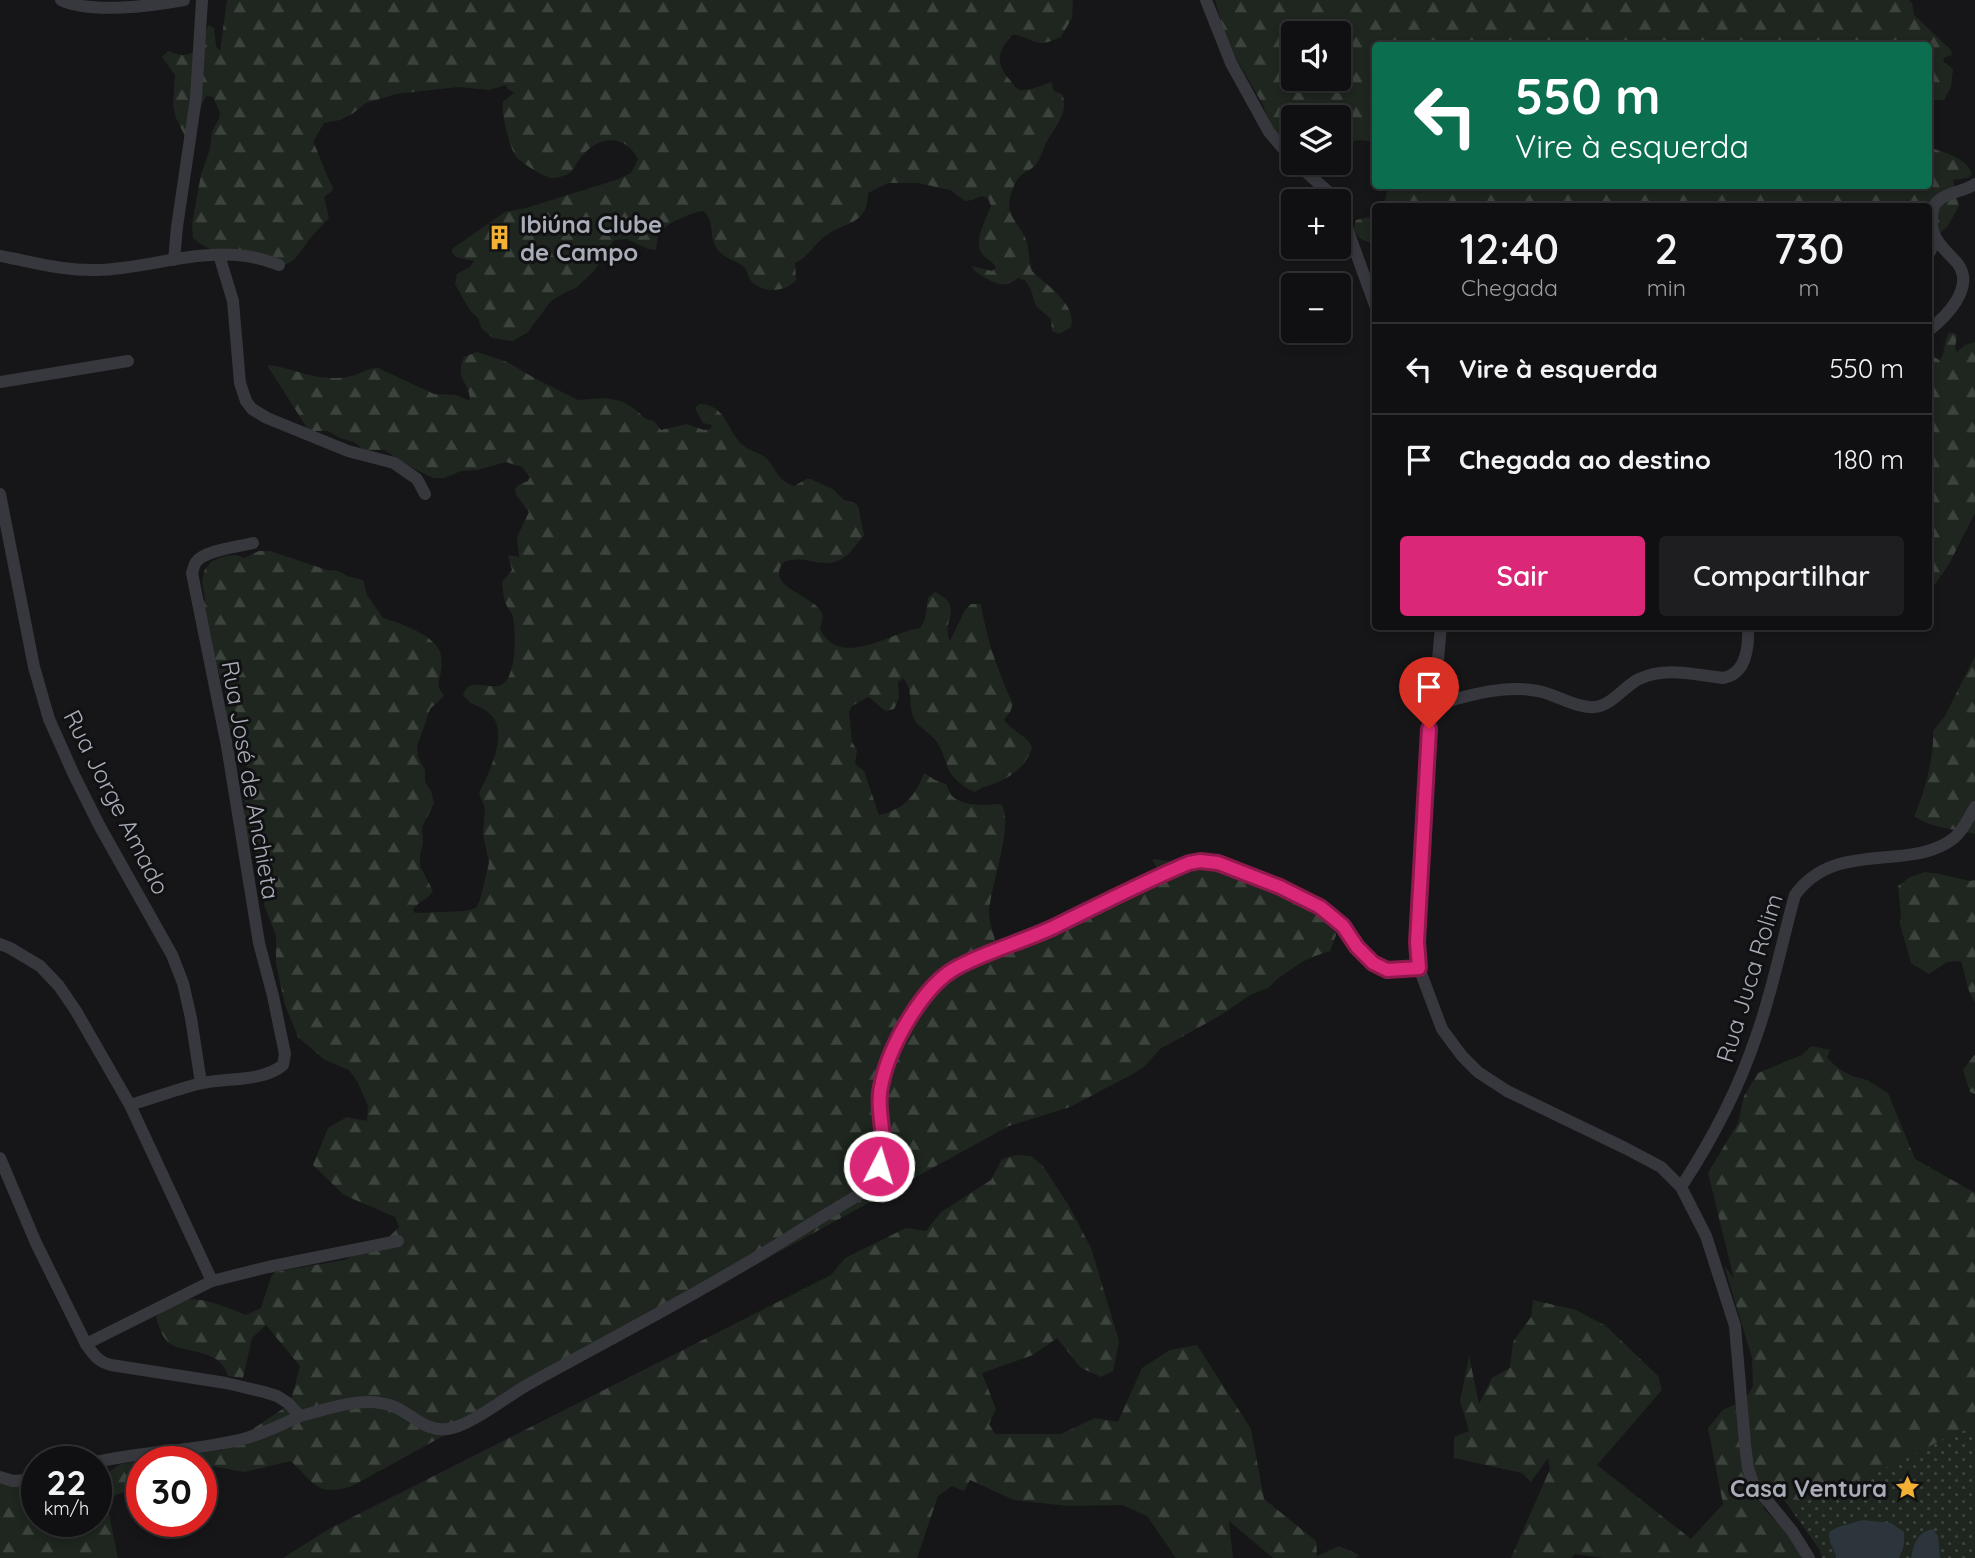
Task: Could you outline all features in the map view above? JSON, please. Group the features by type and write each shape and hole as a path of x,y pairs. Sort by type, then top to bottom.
{"street":[{"path":"61,0 102,7 153,5 184,0"},
{"path":"174,260 196,98 202,0"},
{"path":"1206,0 1237,75 1269,132 1281,145"},
{"path":"1310,175 1325,189"},
{"path":"1932,212 1942,198 1975,184"},
{"path":"1932,229 1936,240 1960,266 1964,285 1959,299 1945,318 1932,328"},
{"path":"1351,239 1372,298"},
{"path":"1932,248 1936,240"},
{"path":"219,255 233,301 240,383 252,410 348,451 394,463 417,479 425,495"},
{"path":"0,256 54,268 95,270 219,255 238,255 279,265"},
{"path":"0,382 128,361"},
{"name":"Rua Jorge Amado","path":"0,494 34,667 49,719 99,825 172,955 191,1017 201,1083"},
{"name":"Rua José de Anchieta","path":"201,1083 276,1071 283,1065 285,1054 274,996 259,943 227,746 192,573 195,563 202,557 253,544"},
{"path":"1441,630 1434,705 1429,729 1417,942 1419,968 1443,1029 1462,1056 1478,1072 1507,1091 1661,1167 1681,1187 1706,1236 1735,1325 1745,1444 1753,1483 1810,1558"},
{"path":"1434,705 1474,694 1513,688 1539,691 1587,707 1596,707 1605,704 1639,679 1666,671 1731,677 1738,671 1746,656 1748,630"},
{"name":"Rua Juca Rolim","path":"1681,1187 1716,1129 1747,1062 1795,895 1803,884 1818,873 1851,860 1910,854 1942,846 1957,836 1975,807"},
{"path":"112,1459 205,1447 242,1439 269,1431 300,1416 354,1403 380,1402 396,1407 435,1429 447,1430 462,1425 520,1389 733,1272 867,1188 879,1166 883,1148 879,1099 886,1068 905,1024 938,982 953,970 981,956 1050,929 1174,870 1200,861 1218,863 1280,887 1320,907 1343,926 1357,947 1373,963 1387,970 1419,968"},
{"path":"0,944 40,966 59,986 76,1012 130,1105 212,1282"},
{"path":"130,1105 201,1083"},
{"path":"0,1158 36,1243 86,1344 96,1357 103,1363 226,1383 264,1392 288,1403 300,1416"},
{"path":"86,1344 212,1282 268,1267 398,1241"},
{"path":"0,1477 21,1480"}],"green space":[{"path":"227,0 1073,0 1072,18 1061,37 1042,43 1012,35 1003,47 1000,57 1005,74 1017,88 1026,90 1051,82 1054,91 1062,94 1064,101 1060,120 1037,163 1016,182 1009,206 1026,240 1032,271 1065,303 1072,319 1071,327 1059,334 1052,331 1051,319 1036,306 1025,280 1018,278 1007,284 998,284 973,269 972,266 992,271 996,268 980,251 979,245 981,231 991,206 988,198 981,196 965,201 950,190 918,183 888,183 868,193 864,212 859,217 824,237 795,263 796,280 786,287 774,290 755,285 743,266 719,251 704,211 680,219 662,229 658,235 656,250 627,239 614,240 594,271 576,288 551,301 527,333 512,341 493,338 482,329 478,318 469,309 455,284 457,274 470,267 474,261 456,257 452,249 505,212 619,179 631,173 638,159 626,145 611,140 588,150 567,175 552,178 538,172 517,158 510,144 504,121 503,102 514,93 506,85 489,90 458,87 396,94 366,103 340,120 324,123 313,142 333,187 324,197 329,218 296,258 281,266 211,250 193,238 192,224 212,131 220,113 213,97 206,96 185,136 173,105 175,75 162,57 168,51 185,55 195,51 209,25 214,28 216,46 220,51"},
{"path":"1215,0 1909,0 1914,15 1951,50 1952,55 1943,58 1953,69 1951,87 1944,100 1932,100 1932,42 1372,42 1372,142 1351,142 1351,105 1281,105 1281,139 1272,128 1262,103 1227,43"},
{"path":"1932,149 1960,160 1972,174 1968,178 1953,180 1959,206 1947,227 1932,240 1932,203 1385,203 1387,189 1932,189"},
{"path":"1372,217 1372,243 1355,233 1356,220"},
{"path":"1949,333 1957,335 1957,352 1965,345 1975,342 1975,513 1949,564 1932,589 1932,356 1940,360"},
{"path":"477,352 507,362 578,400 605,398 621,401 646,419 654,421 661,430 687,424 704,430 710,429 712,425 703,423 695,408 699,404 708,405 721,414 738,440 766,458 784,481 794,486 811,479 834,490 844,500 855,503 864,535 848,554 832,563 787,561 781,566 779,575 787,587 818,607 823,615 820,629 829,641 840,647 866,645 920,628 925,619 928,598 935,592 949,603 951,609 948,627 950,641 965,610 971,604 981,604 993,655 1013,704 1004,720 1032,747 1027,759 1013,773 975,792 954,778 937,742 914,719 909,688 903,678 898,682 899,698 894,709 886,711 868,697 852,706 849,712 852,742 857,750 855,764 864,771 879,815 896,809 908,800 924,773 946,784 951,795 961,802 1001,804 1005,813 1004,840 989,913 995,940 1011,947 1129,885 1164,881 1152,859 1231,868 1332,920 1336,935 1330,951 1302,962 1268,988 1250,995 1221,1015 1160,1049 1144,1067 1131,1075 1070,1107 1009,1126 352,1486 331,1490 317,1486 291,1461 244,1472 217,1467 217,1451 222,1450 290,1404 300,1366 266,1325 252,1338 243,1378 228,1376 223,1366 209,1355 168,1342 160,1331 156,1317 166,1306 187,1299 207,1301 246,1315 261,1308 275,1272 344,1260 383,1243 399,1227 395,1217 344,1195 313,1165 328,1128 347,1117 367,1121 368,1106 349,1070 325,1060 298,1037 285,1005 276,964 276,936 265,907 259,858 236,822 239,809 244,807 245,787 250,773 233,738 224,727 227,698 214,657 203,606 205,599 202,581 205,569 212,561 225,556 236,555 244,558 259,551 270,551 363,580 367,595 383,618 416,630 437,646 442,660 438,686 444,696 430,709 417,747 418,757 425,770 425,782 434,803 422,827 423,844 420,855 420,866 433,891 413,910 415,913 466,911 476,908 489,863 483,834 485,808 479,793 495,754 498,731 490,714 463,695 470,686 501,685 510,674 515,643 514,624 505,601 502,582 512,570 508,555 519,557 517,537 529,512 516,495 515,489 530,477 522,467 506,462 477,470 461,471 444,478 433,478 401,462 385,450 364,450 354,442 328,431 309,431 267,365 325,378 347,377 378,368 434,394 456,395 470,401 461,371 464,357"},
{"path":"1975,656 1975,834 1935,826 1914,816 1928,774 1933,731 1945,716"},
{"path":"1925,872 1975,880 1975,1002 1961,961 1947,962 1929,974 1911,963 1900,924 1898,886 1910,877"},
{"path":"1811,1046 1830,1050 1827,1058 1839,1069 1867,1080 1888,1093 1915,1159 1975,1193 1975,1482 1799,1519 1783,1499 1761,1496 1764,1509 1797,1542 1803,1558 1603,1558 1575,1554 1571,1558 1511,1558 1550,1469 1548,1458 1531,1482 1522,1473 1454,1458 1454,1437 1469,1431 1460,1401 1469,1356 1479,1404 1492,1378 1510,1368 1513,1342 1531,1317 1533,1300 1576,1310 1606,1326 1658,1376 1662,1390 1597,1465 1691,1539 1723,1504 1708,1428 1723,1410 1745,1400 1753,1386 1752,1358 1724,1265 1734,1279 1708,1173 1738,1123 1744,1096 1758,1073 1802,1055"},
{"path":"1975,1054 1975,1094 1970,1092 1963,1070"},
{"path":"1017,1155 1031,1156 1043,1166 1069,1206 1091,1248 1119,1341 1113,1371 1101,1377 1081,1368 1057,1338 1033,1355 982,1373 996,1409 989,1424 995,1434 1061,1434 1095,1418 1118,1422 1142,1368 1170,1350 1197,1345 1251,1429 1264,1499 1316,1541 1317,1556 1339,1546 1359,1555 1356,1558 1273,1558 1229,1521 1233,1558 1176,1558 1147,1516 1123,1505 1068,1506 1014,1500 970,1480 964,1491 952,1486 938,1496 917,1558 283,1558 329,1529 831,1275 845,1258 906,1228 926,1231 941,1212 991,1180 1002,1159"},
{"name":"Casa Ventura","path":"1975,1427 1975,1558 1822,1558 1819,1549 1790,1508 1888,1467 1954,1434"},
{"path":"126,1463 126,1491 114,1496 112,1500 112,1470"},
{"path":"21,1478 21,1537 112,1537 112,1529 118,1558 0,1558 0,1481"}],"shaded area":[{"path":"1863,1520 1891,1523 1904,1532 1904,1545 1899,1558 1837,1558 1829,1532"},
{"path":"1933,1529 1938,1536 1940,1558 1911,1558 1917,1539"}],"place":[{"name":"Ibiúna Clube de Campo","path":"500,238"},
{"name":"Casa Ventura","path":"1907,1488"}],"route":[{"path":"879,1166 883,1148 879,1099 882,1081 905,1024 938,982 953,970 981,956 1050,929 1189,863 1218,863 1280,887 1320,907 1343,926 1357,947 1373,963 1387,970 1419,968 1417,942 1429,729"}]}
